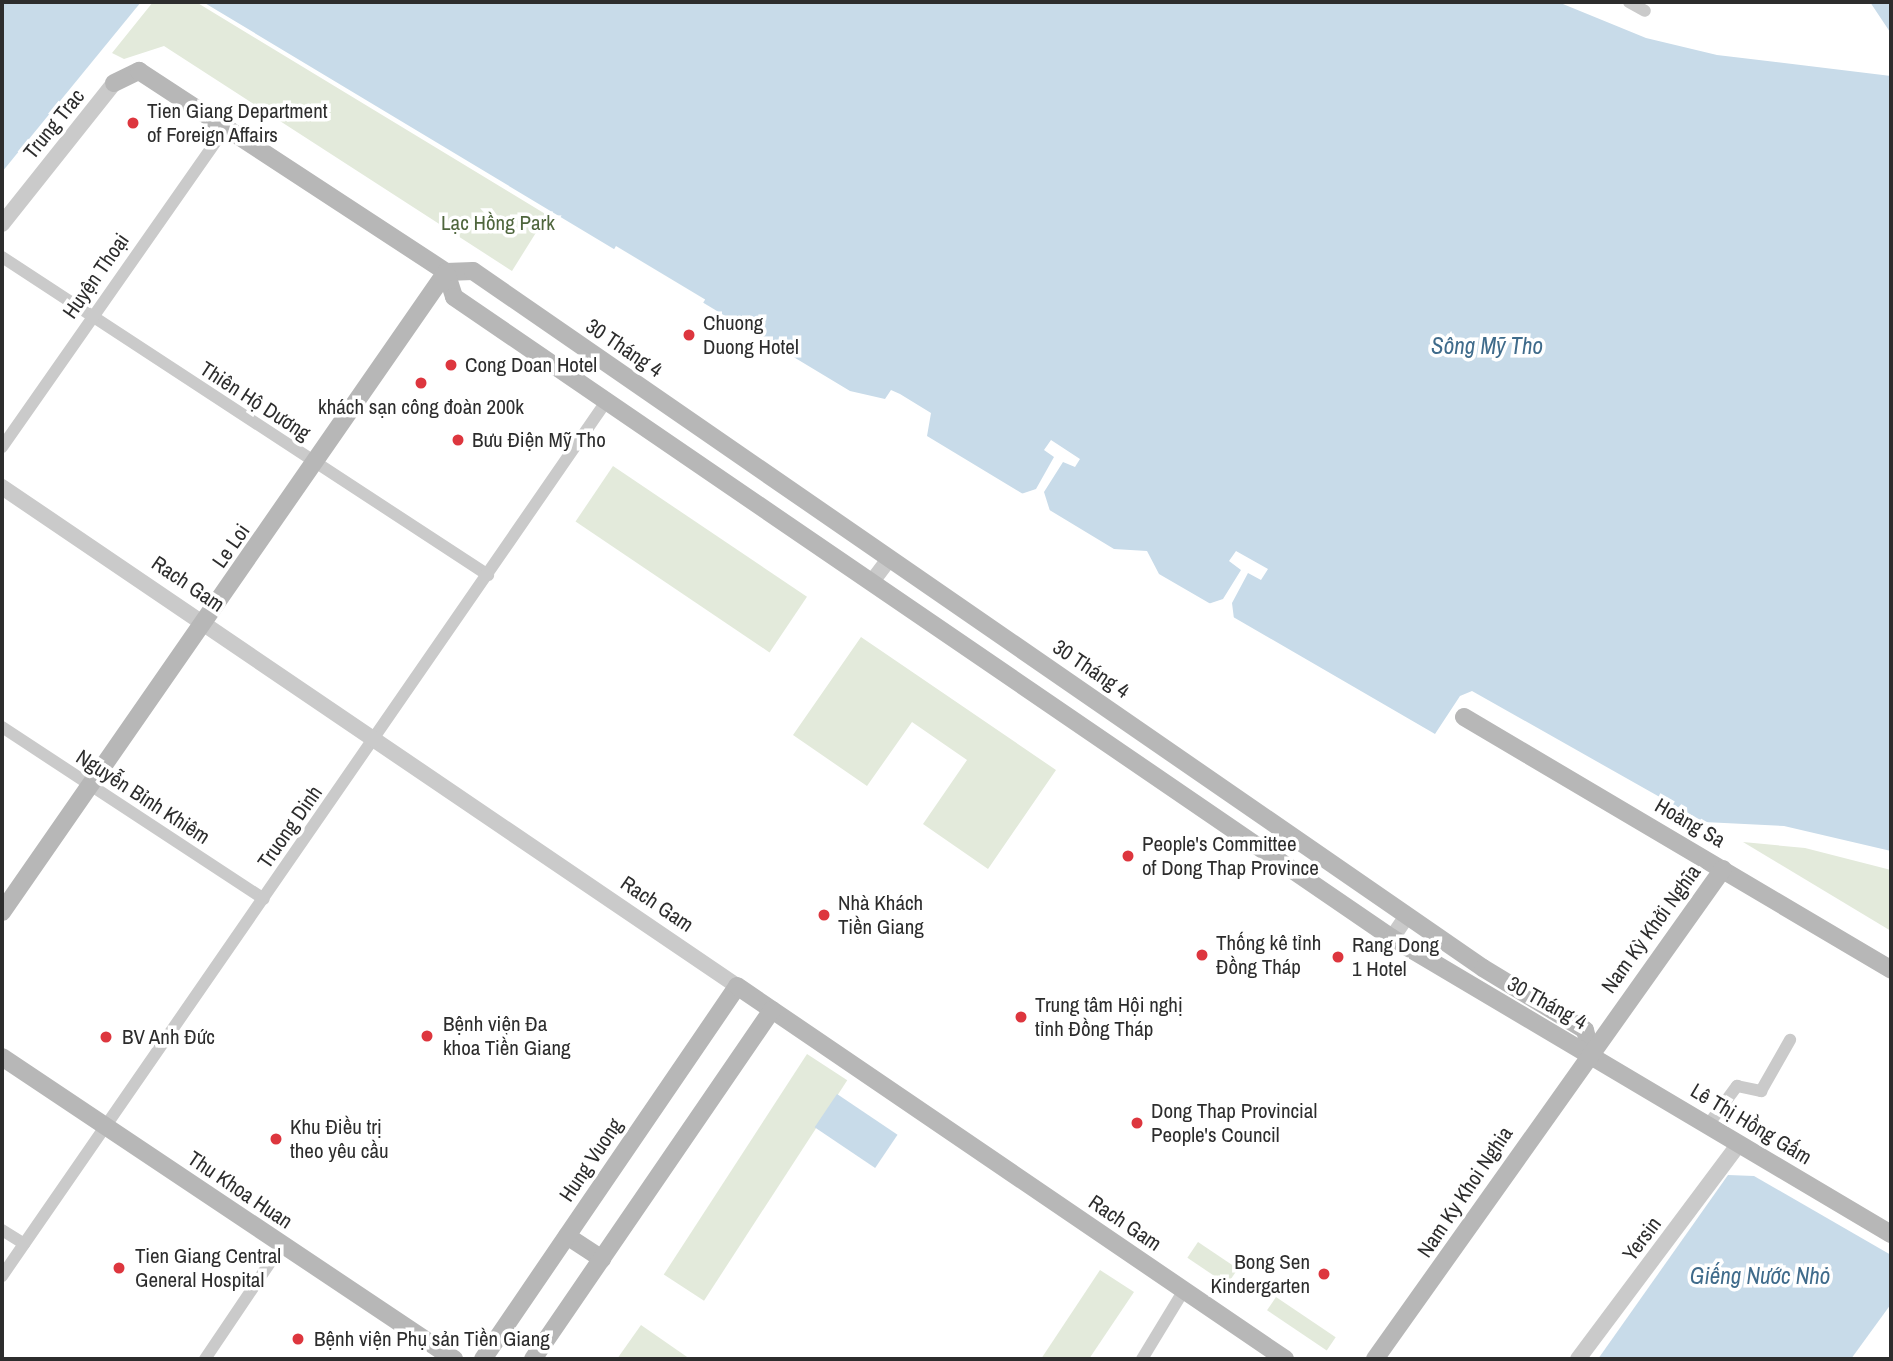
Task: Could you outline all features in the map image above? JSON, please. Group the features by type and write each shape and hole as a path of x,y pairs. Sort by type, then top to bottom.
{"main road":[{"name":"30 Tháng 4","path":"114,83 139,71 446,272 473,271 1407,916 1585,1031 1590,1050 1573,1048 1392,938 874,579 454,297 446,272"},
{"name":"Le Loi","path":"2,912 316,464 446,272"},
{"path":"608,399 624,375"},
{"name":"Hoàng Sa","path":"1464,716 1891,970"},
{"path":"1251,839 1267,817"},
{"name":"Nam Kỳ Khởi Nghĩa","path":"1590,1050 1723,869"},
{"name":"Rach Gam","path":"737,986 1285,1359"},
{"name":"Hung Vuong","path":"482,1359 737,986"},
{"path":"533,1359 772,1010"},
{"name":"Lê Thị Hồng Gấm","path":"1590,1050 1707,1125 1891,1234"},
{"name":"Nam Ky Khoi Nghia","path":"1376,1359 1590,1050"},
{"name":"Thu Khoa Huan","path":"2,1057 454,1359"},
{"path":"567,1236 601,1259"}],"street":[{"path":"1629,2 1644,11"},
{"name":"Trung Trac","path":"2,224 114,83"},
{"name":"Huyện Thoại","path":"2,447 91,316 225,129"},
{"name":"Thiên Hộ Dương","path":"2,257 488,575"},
{"name":"Truong Dinh","path":"2,1276 376,739 608,399"},
{"name":"Rach Gam","path":"2,487 205,622 737,986"},
{"path":"874,579 890,558"},
{"name":"Nguyễn Bỉnh Khiêm","path":"2,727 264,899"},
{"path":"1392,938 1407,916"},
{"path":"1707,1125 1737,1086 1761,1091 1790,1040"},
{"name":"Yersin","path":"1578,1359 1739,1144"},
{"path":"2,1230 24,1244"},
{"path":"205,1359 282,1245"},
{"path":"1142,1359 1184,1290"}],"green space":[{"name":"Lạc Hồng Park","path":"153,2 196,2 547,215 512,271 164,46 124,59 112,53"},
{"path":"613,466 807,597 770,652 576,522"},
{"path":"861,637 1056,770 988,869 923,824 967,760 912,722 867,786 793,735"},
{"path":"1743,842 1805,848 1891,870 1891,931"},
{"path":"807,1054 847,1080 704,1301 664,1275"},
{"path":"1198,1242 1238,1269 1227,1285 1187,1258"},
{"path":"1100,1270 1134,1292 1089,1359 1041,1359"},
{"path":"1276,1297 1336,1337 1327,1351 1267,1310"},
{"path":"641,1325 690,1359 617,1359"}],"water":[{"path":"2,2 141,2 2,172"},
{"name":"Sông Mỹ Tho","path":"203,2 1558,2 1646,38 1717,55 1891,76 1891,851 1784,826 1704,822 1472,691 1460,696 1435,734 1159,574 1147,551 1114,549 927,436 931,413 900,394 891,390 885,399 850,391"},
{"path":"1870,2 1891,2 1891,34 1888,29"},
{"path":"837,1094 898,1135 875,1168 815,1127"},
{"name":"Giếng Nước Nhỏ","path":"1728,1175 1754,1176 1891,1255 1891,1304 1851,1359 1598,1359"}],"pier":[{"path":"616,246 705,300 702,306 612,252"},
{"path":"1051,440 1080,459 1075,467 1063,462 1044,492 1050,511 1021,494 1036,489 1054,457 1044,450"},
{"path":"1236,551 1268,569 1261,580 1248,573 1232,603 1234,619 1208,604 1223,599 1241,570 1229,561"}],"place":[{"name":"Tien Giang Department of Foreign Affairs","path":"133,123"},
{"name":"Chuong Duong Hotel","path":"689,335"},
{"name":"Cong Doan Hotel","path":"451,365"},
{"name":"khách sạn công đoàn 200k","path":"421,383"},
{"name":"Bưu Điện Mỹ Tho","path":"458,440"},
{"name":"People's Committee of Dong Thap Province","path":"1128,856"},
{"name":"Nhà Khách Tiền Giang","path":"824,915"},
{"name":"Thống kê tỉnh Đồng Tháp","path":"1202,955"},
{"name":"Rang Dong 1 Hotel","path":"1338,957"},
{"name":"Trung tâm Hội nghị tỉnh Đồng Tháp","path":"1021,1017"},
{"name":"Bệnh viện Đa khoa Tiền Giang","path":"427,1036"},
{"name":"BV Anh Đức","path":"106,1037"},
{"name":"Dong Thap Provincial People's Council","path":"1137,1123"},
{"name":"Khu Điều trị theo yêu cầu","path":"276,1139"},
{"name":"Tien Giang Central General Hospital","path":"119,1268"},
{"name":"Bong Sen Kindergarten","path":"1324,1274"},
{"name":"Bệnh viện Phụ sản Tiền Giang","path":"298,1339"}]}
